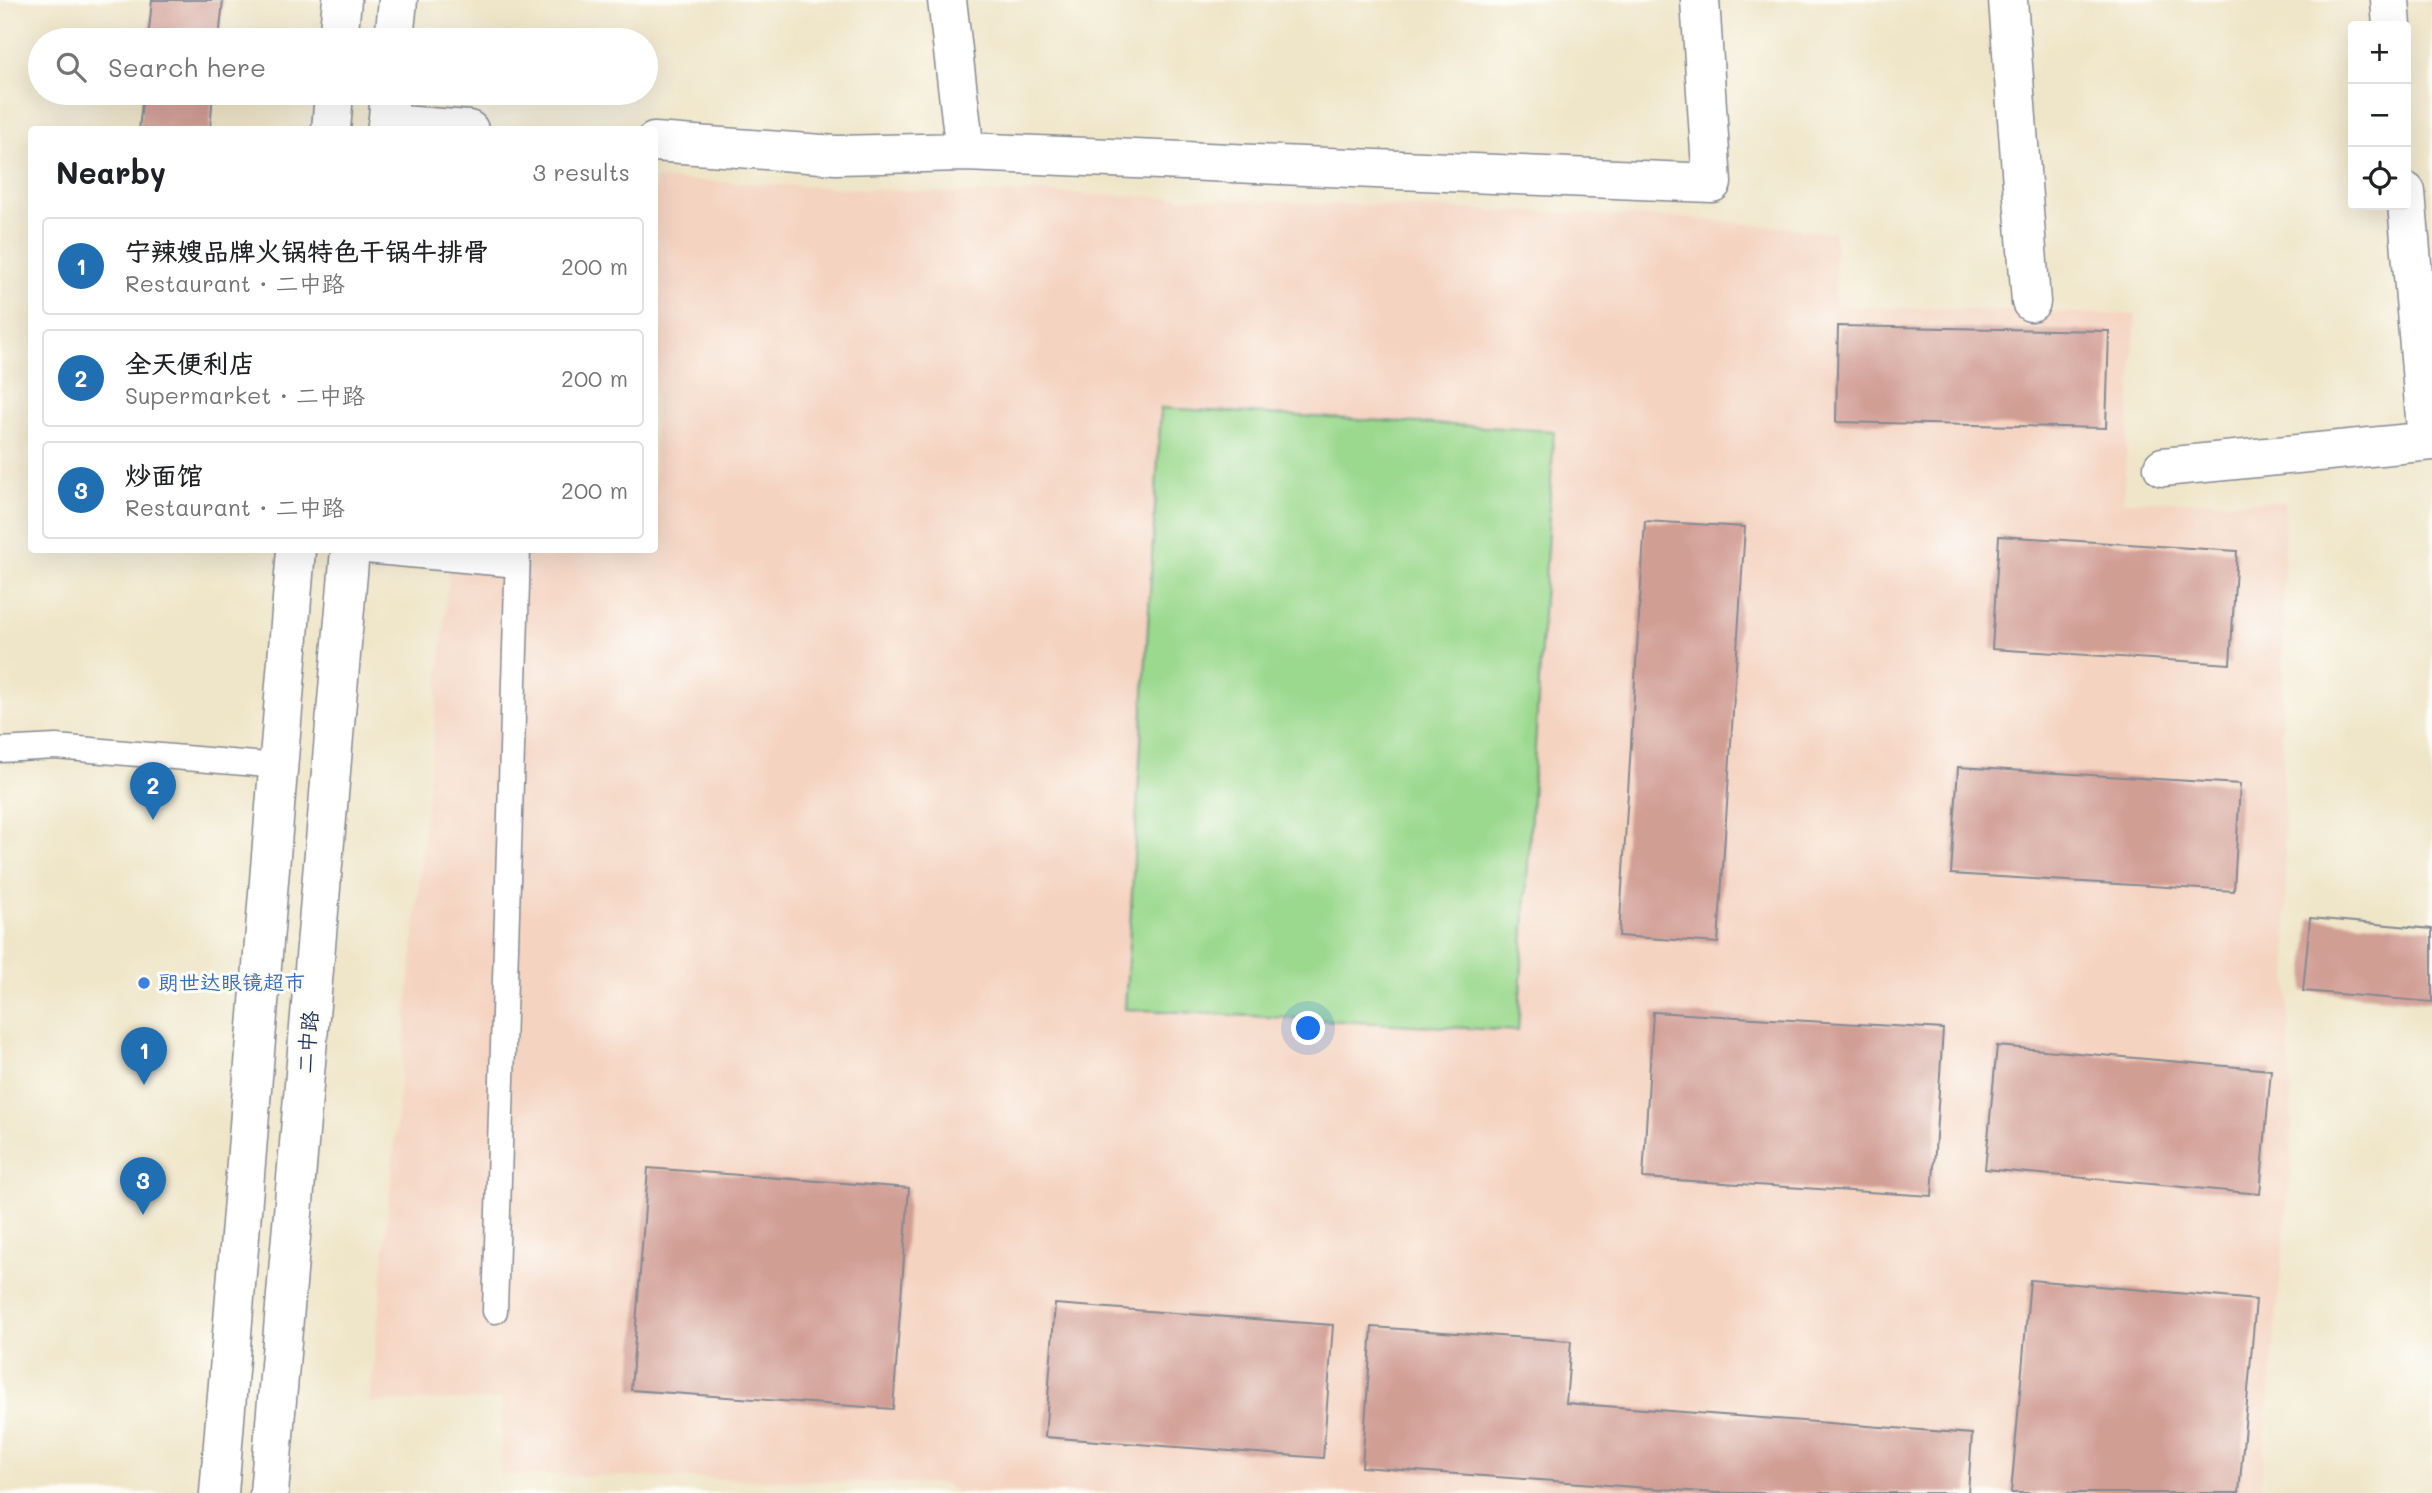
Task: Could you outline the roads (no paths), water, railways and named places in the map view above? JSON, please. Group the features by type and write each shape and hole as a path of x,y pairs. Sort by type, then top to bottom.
{"street":[{"path":"339,28 342,0"},
{"path":"395,28 398,0"},
{"path":"947,0 965,152"},
{"path":"658,142 836,155 965,152 1712,183 1700,0"},
{"path":"2008,0 2031,302"},
{"path":"2390,0 2392,21"},
{"path":"331,126 333,105"},
{"path":"388,115 447,126"},
{"path":"2163,467 2429,441 2408,210"},
{"path":"219,1493 296,553"},
{"name":"二中路","path":"269,1493 352,553"}],"lane":[{"path":"423,553 518,557 495,1311"},
{"path":"0,750 56,747 279,766"}],"place":[{"name":"全天便利店","path":"153,820"},
{"name":"朗世达眼镜超市","path":"144,983"},
{"name":"宁辣嫂品牌火锅特色干锅牛排骨","path":"144,1085"},
{"name":"炒面馆","path":"143,1215"}]}
